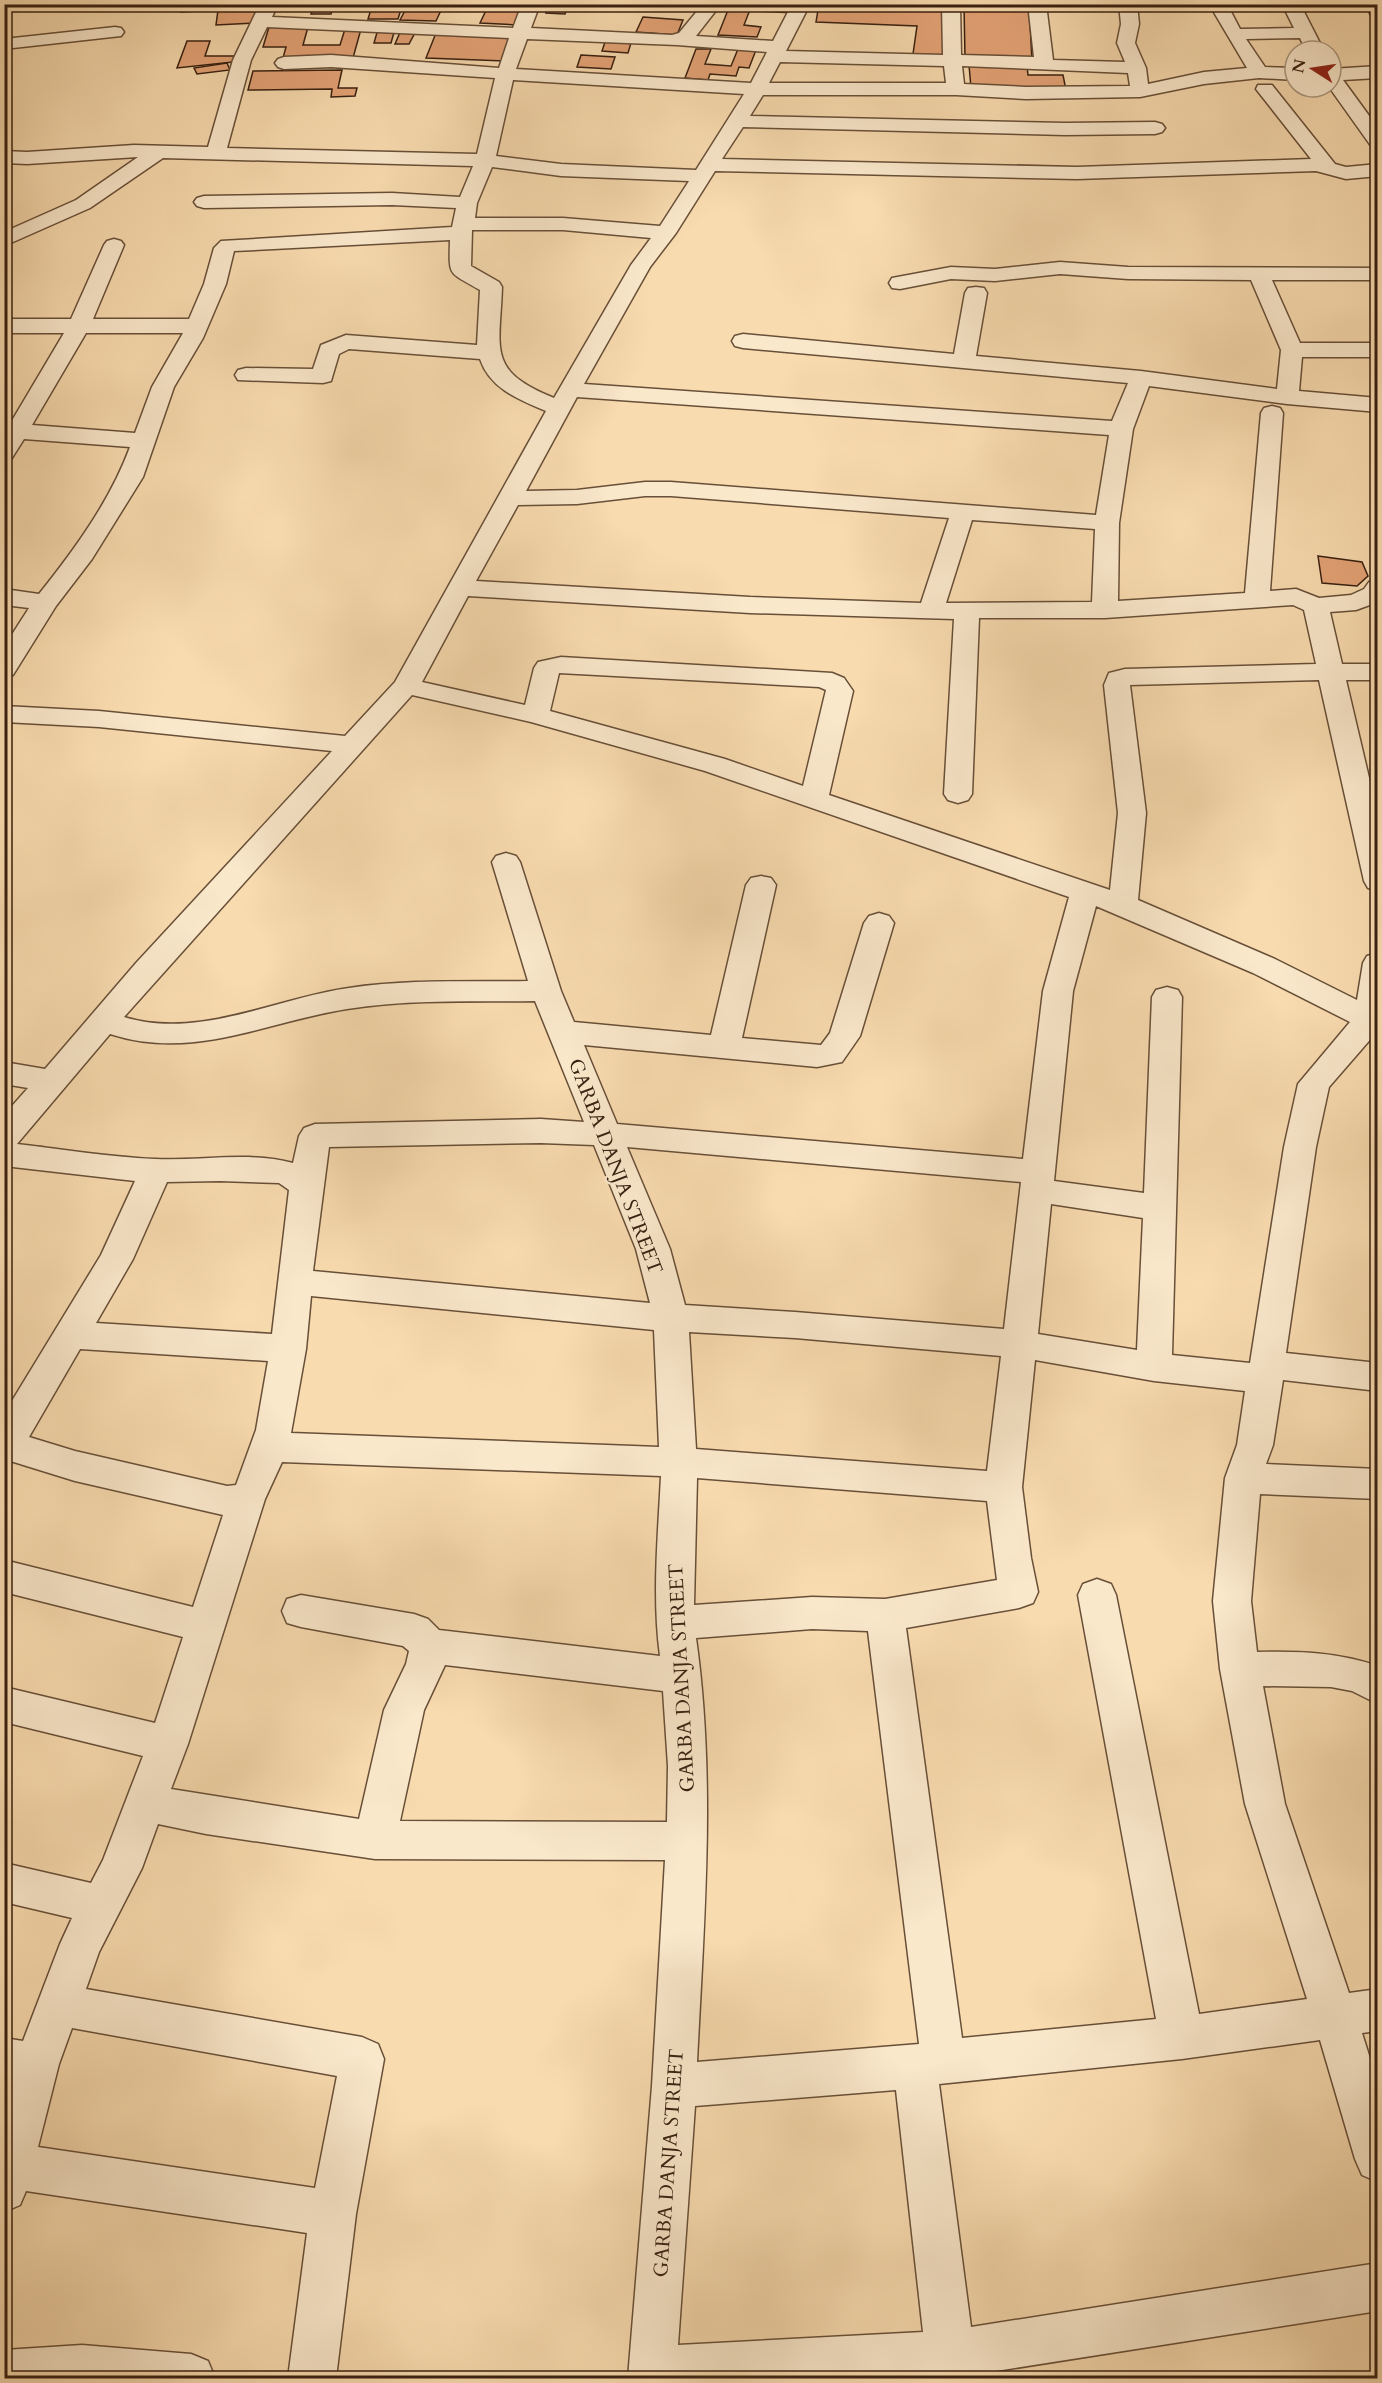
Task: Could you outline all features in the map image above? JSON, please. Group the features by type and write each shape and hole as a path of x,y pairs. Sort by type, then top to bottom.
{"street":[{"path":"531,4 505,75 485,160 467,203 462,228 460,269 490,287 489,353 500,376 523,394 565,399 1121,429"},
{"path":"680,40 685,38 713,4"},
{"path":"4,1137 147,970 406,686 641,265 666,233 757,89 800,6 739,4"},
{"path":"951,4 953,18 950,40 956,89"},
{"path":"1037,4 1044,63"},
{"path":"1128,4 1130,24 1126,43 1137,68 1140,91"},
{"path":"1218,4 1262,81 1327,167"},
{"path":"1291,4 1308,39"},
{"path":"266,12 272,22 680,40 777,51 954,62 1044,63 1057,66 1137,68"},
{"path":"216,154 242,60 266,12"},
{"path":"4,44 115,32"},
{"path":"1234,34 1305,33"},
{"path":"284,63 330,61 505,75 757,89 956,89 1026,93 1140,91 1204,78 1262,81 1283,77"},
{"path":"1343,74 1377,72"},
{"path":"1343,92 1377,142"},
{"path":"737,121 1155,128"},
{"path":"4,240 83,204 159,152"},
{"path":"4,157 159,152 485,160 561,170 1077,173 1317,165 1346,173 1377,170"},
{"path":"4,175 27,158"},
{"path":"204,202 392,199 467,203"},
{"path":"4,669 45,603 80,559 131,477 163,387 197,326 215,284 224,248 228,245 462,228 563,224 666,233"},
{"path":"4,453 11,431 80,324 114,245"},
{"path":"900,283 951,273 995,275 1060,268 1128,273 1377,274"},
{"path":"1257,600 1279,405 1292,350 1259,275"},
{"path":"964,361 976,293"},
{"path":"4,326 80,324 197,326"},
{"path":"742,341 1141,378 1279,405 1377,405"},
{"path":"246,375 322,376 329,350 346,342 489,353"},
{"path":"1292,350 1377,350"},
{"path":"1105,610 1107,523 1121,429 1141,378"},
{"path":"11,431 144,441"},
{"path":"511,498 577,497 645,489 671,489 1107,523"},
{"path":"931,611 963,511"},
{"path":"461,588 750,605 967,611 1105,610 1296,597 1316,606 1356,602 1374,594 1377,587"},
{"path":"4,597 45,603"},
{"path":"1316,606 1332,672 1364,754 1377,871"},
{"path":"958,794 967,611"},
{"path":"536,714 547,668 561,665 823,680 835,684 840,691 814,798"},
{"path":"1123,904 1132,813 1117,685 1119,679 1125,677 1377,672"},
{"path":"406,686 536,714 715,765 1123,904 1253,961 1373,1022"},
{"path":"4,714 111,720 352,745"},
{"name":"GARBA DANJA STREET","path":"506,862 546,991 653,1249 671,1318 679,1462 674,1574 675,1623 682,1676 688,1766 687,1841 674,2086 652,2375"},
{"path":"724,1047 761,885"},
{"path":"675,1623 812,1613 885,1614 1019,1592 1012,1558 1004,1487 1058,991 1085,891"},
{"path":"563,1032 817,1056 831,1053 845,1036 879,923"},
{"path":"1377,963 1373,1022 1314,1084 1300,1147 1255,1445 1244,1478 1232,1601 1240,1670 1265,1804 1335,2018 1377,2159"},
{"path":"104,1021 126,1031 150,1035 194,1034 349,998 546,991"},
{"path":"1154,1367 1167,997"},
{"path":"4,1073 53,1081"},
{"path":"333,2214 8,2178 21,2062 58,2005 81,1944 121,1868 168,1744 247,1499 259,1478 270,1448 281,1400 297,1282 304,1185 315,1136 541,1131 605,1134 1037,1181 1160,1208"},
{"path":"4,1154 155,1171 220,1169 279,1171 294,1175 304,1185"},
{"path":"155,1171 134,1224 72,1335 5,1445 75,1466 227,1501 247,1499"},
{"path":"297,1282 671,1318 795,1325 1019,1344 1154,1367 1377,1377"},
{"path":"72,1335 288,1349"},
{"path":"270,1448 679,1462 1004,1487"},
{"path":"1244,1478 1377,1484"},
{"path":"4,1576 205,1626"},
{"path":"1097,1595 1182,2038"},
{"path":"301,1611 414,1631 429,1646 682,1676"},
{"path":"885,1614 941,2043 926,2065 952,2366"},
{"path":"375,1840 404,1710 426,1664 429,1646"},
{"path":"1240,1670 1321,1670 1368,1679"},
{"path":"4,1704 168,1744"},
{"path":"145,1803 206,1815 375,1840 687,1841"},
{"path":"4,1882 101,1905"},
{"path":"58,2005 362,2059 333,2214 312,2379"},
{"path":"674,2086 926,2065 1182,2038 1335,2018 1377,2010"},
{"path":"652,2375 952,2366 1377,2287"},
{"path":"4,2374 82,2369 191,2379"}],"building":[{"path":"102,4 133,4 133,8 103,9"},
{"path":"256,4 255,23 216,25 218,10 181,12 182,7"},
{"path":"315,4 368,4 334,5 331,14 311,14"},
{"path":"489,4 525,4 517,25 480,23"},
{"path":"549,4 569,4 565,14 546,13"},
{"path":"819,4 947,4 944,56 913,54 917,26 816,22"},
{"path":"964,4 1029,4 1032,61 965,59"},
{"path":"408,5 443,6 436,21 400,20"},
{"path":"730,5 751,7 744,25 761,27 757,37 718,35"},
{"path":"372,6 402,6 398,19 368,19"},
{"path":"643,17 683,20 677,35 636,32"},
{"path":"269,27 308,27 303,45 340,45 345,29 361,29 353,58 283,58 286,47 263,47"},
{"path":"378,29 395,29 391,43 374,43"},
{"path":"401,30 416,31 409,44 395,44"},
{"path":"436,33 514,36 505,61 426,58"},
{"path":"187,41 210,41 205,56 235,56 233,62 177,68"},
{"path":"605,42 631,43 628,53 602,51"},
{"path":"696,49 711,49 705,64 731,66 738,49 756,50 749,68 739,67 736,76 710,74 708,80 685,78"},
{"path":"581,55 615,57 611,69 577,67"},
{"path":"227,63 230,70 197,74 194,68"},
{"path":"969,65 1027,66 1028,75 1063,75 1066,90 971,88"},
{"path":"342,70 338,88 357,88 355,96 331,97 332,89 248,90 253,71"},
{"path":"1318,556 1362,562 1368,576 1357,586 1322,583"}]}
